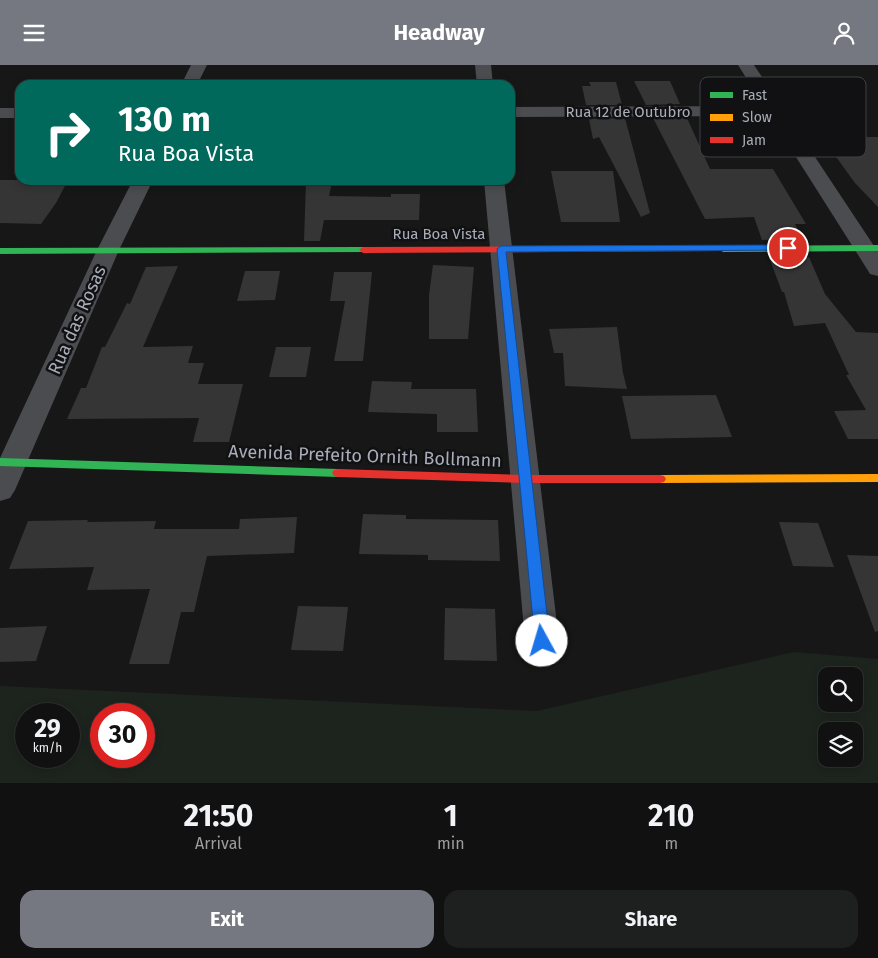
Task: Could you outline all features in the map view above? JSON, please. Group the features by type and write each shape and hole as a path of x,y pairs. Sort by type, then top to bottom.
{"street":[{"path":"192,80 199,65"},
{"path":"482,65 484,80"},
{"path":"746,65 754,77"},
{"name":"Rua 12 de Outubro","path":"515,112 700,111"},
{"path":"0,113 15,113"},
{"path":"808,157 871,248 878,269"},
{"name":"Rua das Rosas","path":"0,491 6,462 140,185"},
{"path":"495,185 542,641"},
{"name":"Rua Boa Vista","path":"0,251 871,248"},
{"name":"Avenida Prefeito Ornith Bollmann","path":"6,462 525,479 878,479"}],"shaded area":[{"path":"794,652 878,659 878,783 0,783 0,686 537,711"}],"building":[{"path":"634,81 670,81 680,104 646,105"},
{"path":"589,82 616,82 622,105 586,105 582,86 591,86"},
{"path":"625,118 650,213 641,217 599,137 593,139 589,119"},
{"path":"653,118 687,118 700,147 700,157 705,157 710,169 773,169 806,224 795,224 802,239 762,240 754,217 705,219"},
{"path":"866,137 878,137 878,207 855,183 836,157 866,157"},
{"path":"551,171 613,171 620,222 561,222"},
{"path":"0,180 15,180 15,185 65,185 56,203 41,224 0,223"},
{"path":"306,185 331,185 329,196 391,197 391,194 420,194 419,220 324,220 320,241 304,241"},
{"path":"769,257 809,257 825,294 856,332 878,333 878,439 848,439 834,411 866,410 846,375 849,375 825,323 794,326 784,292 782,292"},
{"path":"433,265 474,267 468,339 429,339 429,295"},
{"path":"178,266 143,347 193,346 188,363 204,363 198,384 243,384 229,442 193,442 199,418 67,419 81,388 86,388 102,347 105,347 127,303 130,304 146,267"},
{"path":"245,271 280,271 275,300 237,301"},
{"path":"334,272 372,272 363,361 334,361 345,301 330,301"},
{"path":"617,327 627,389 565,386 563,353 554,353 549,329"},
{"path":"276,347 311,347 306,377 269,377"},
{"path":"372,381 412,382 411,389 476,389 478,432 437,432 437,414 368,412"},
{"path":"716,395 732,437 631,439 622,396"},
{"path":"363,514 406,515 406,519 498,520 500,561 428,560 428,555 359,554"},
{"path":"297,517 294,553 207,556 194,612 181,612 169,664 129,664 150,589 87,590 94,567 9,569 28,521 156,521 154,529 239,529 240,519"},
{"path":"779,522 818,523 834,567 793,566"},
{"path":"847,555 878,556 878,631 875,632"},
{"path":"298,606 348,607 343,651 291,650"},
{"path":"445,608 495,609 497,661 444,660"},
{"path":"47,626 36,661 0,662 0,628"}],"traffic: fast":[{"path":"723,249 878,248"},
{"path":"0,251 363,250"},
{"path":"0,462 338,473"}],"traffic: slow":[{"path":"660,479 878,478"}],"traffic: jam":[{"path":"363,250 723,249"},
{"path":"338,473 525,479 660,479"}],"route":[{"path":"542,641 501,249 788,248"}]}
